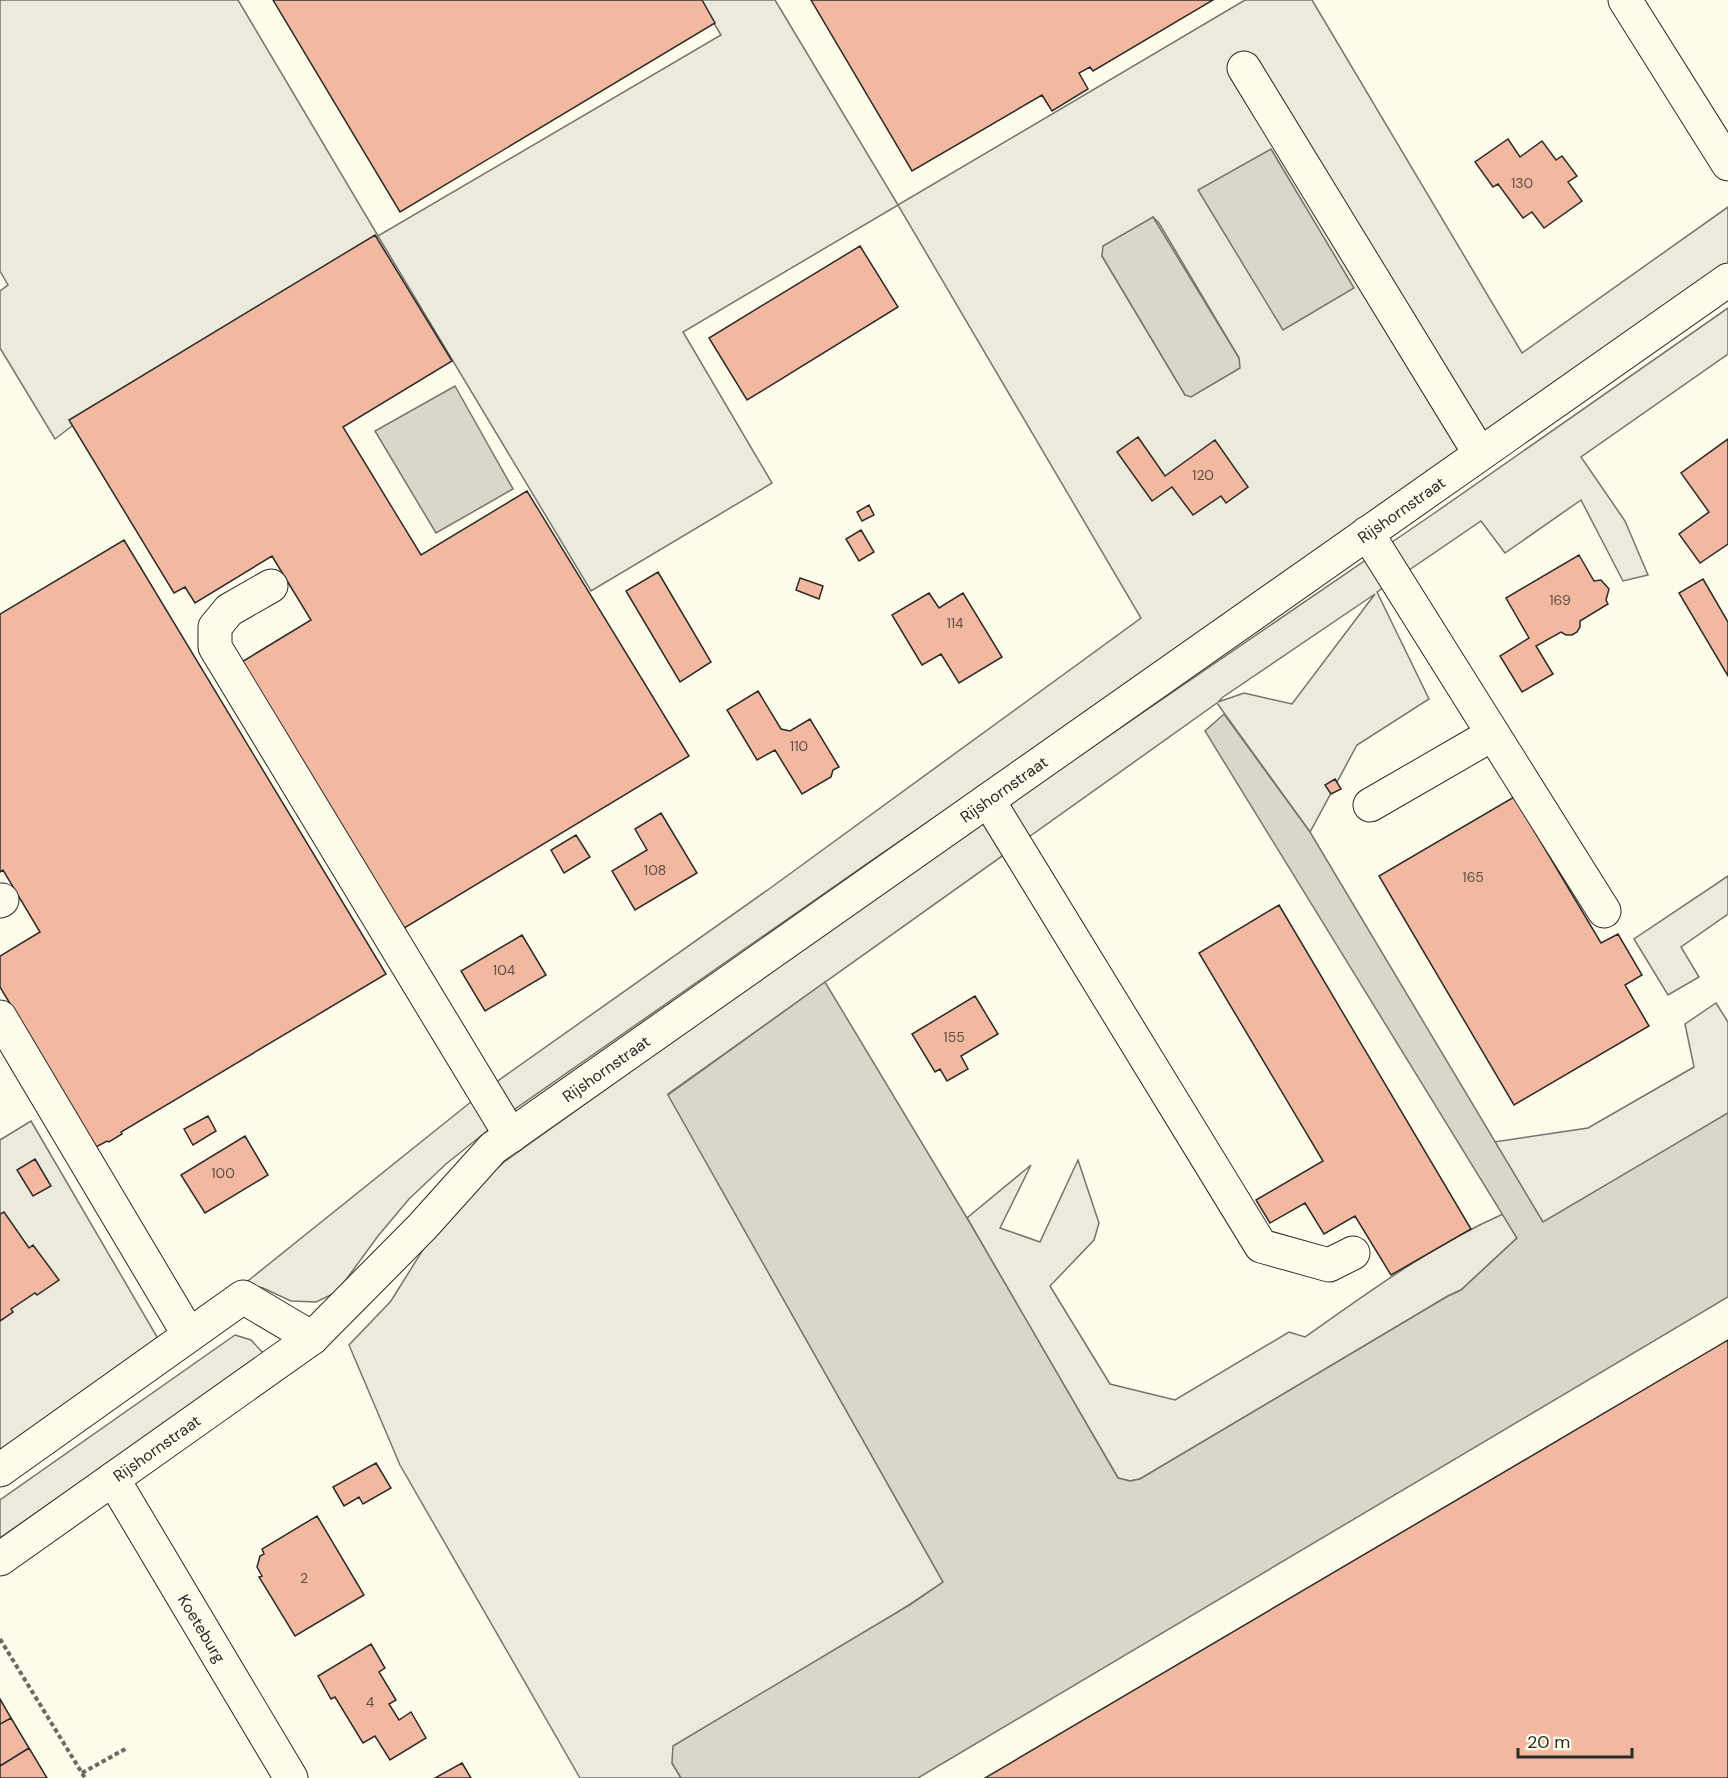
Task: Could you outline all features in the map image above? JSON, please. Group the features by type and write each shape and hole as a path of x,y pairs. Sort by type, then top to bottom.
{"street":[{"path":"1625,0 1728,164"},
{"path":"1244,68 1480,454"},
{"name":"Rijshornstraat","path":"0,1559 312,1338 422,1227 493,1148 1728,280"},
{"path":"1367,533 1604,911"},
{"path":"271,586 229,610 215,627 215,646 511,1136"},
{"path":"1370,805 1493,734"},
{"path":"988,800 1261,1246 1329,1265 1353,1253"},
{"path":"0,1017 189,1335"},
{"path":"0,1470 243,1297 312,1338"},
{"name":"Koeteburg","path":"113,1479 291,1778"}],"path":[{"path":"0,1640 84,1776 127,1748"}],"shaded area":[{"path":"0,0 238,0 378,236 72,426 55,439 0,348 0,291 8,285 0,271"},
{"path":"700,0 775,0 898,205 683,332 772,483 591,591 378,236 721,35"},
{"path":"1245,0 1312,0 1522,353 1728,207 1728,263 1120,691 875,858 508,1114 446,1164 409,1199 378,1236 337,1292 316,1302 291,1301 263,1288 244,1284 492,1085 769,889 1141,618 898,205","holes":["1153,217 1159,223 1239,358 1185,395 1102,256"]},
{"path":"1271,149 1354,288 1283,330 1198,190"},
{"path":"1153,217 1239,358 1240,368 1191,397 1185,395 1102,256 1103,246"},
{"path":"1728,308 1728,354 1581,457 1625,521 1648,575 1623,581 1581,500 1505,553 1481,521 1377,592 1429,699 1357,745 1310,832 1217,703 668,1094 943,1582 672,1763 681,1778 580,1778 400,1465 349,1345 391,1301 442,1219 504,1162 930,858 1436,512","holes":["1375,594 1292,704 1244,693 1218,702"]},
{"path":"455,386 513,489 436,533 375,431"},
{"path":"1224,714 1310,832 1543,1222 1728,1113 1728,1297 918,1778 681,1778 672,1763 673,1746 911,1604 943,1582 668,1095 825,982 967,1218 1118,1478 1130,1481 1140,1479 1461,1290 1517,1238 1205,731"},
{"path":"1728,876 1728,914 1681,947 1699,977 1668,995 1634,939"},
{"path":"1716,1003 1728,1022 1728,1113 1543,1223 1494,1142 1588,1128 1694,1067 1685,1024"},
{"path":"31,1121 160,1342 0,1453 0,1140"},
{"path":"1078,1160 1099,1223 1094,1240 1050,1286 1110,1384 1175,1400 1289,1332 1305,1337 1426,1255 1503,1214 1517,1238 1461,1290 1140,1479 1130,1481 1118,1478 967,1218 1031,1165 1000,1228 1040,1242"},
{"path":"235,1335 251,1340 264,1354 0,1538 0,1500"}],"building":[{"path":"273,0 702,0 715,23 400,212"},
{"path":"811,0 1213,0 1093,71 1090,67 1079,73 1088,89 1052,111 1042,95 912,171"},
{"path":"1508,139 1520,157 1542,141 1556,160 1562,156 1577,176 1568,182 1582,201 1544,228 1532,212 1523,218 1498,184 1493,187 1475,162"},
{"path":"375,235 452,361 343,427 421,555 527,491 689,756 396,933 235,666 311,620 272,556 195,603 185,587 174,593 69,420"},
{"path":"860,246 898,307 747,400 709,338"},
{"path":"1138,437 1165,476 1215,440 1248,487 1226,503 1221,496 1193,515 1172,487 1152,501 1117,452"},
{"path":"1728,439 1728,544 1700,563 1679,534 1709,512 1681,473"},
{"path":"869,505 874,515 862,521 857,512"},
{"path":"861,530 874,552 859,561 846,539"},
{"path":"124,540 386,974 121,1132 122,1134 109,1142 96,1147 0,987 0,956 40,932 3,870 0,872 0,614"},
{"path":"1579,555 1594,581 1601,580 1609,589 1606,600 1608,604 1580,621 1580,627 1572,635 1561,632 1536,646 1553,674 1522,692 1500,656 1529,638 1506,598"},
{"path":"658,572 711,662 680,682 626,591"},
{"path":"800,578 823,586 819,599 796,590"},
{"path":"1703,579 1728,622 1728,676 1679,593"},
{"path":"929,593 939,608 963,593 1002,657 959,683 941,654 922,665 892,615"},
{"path":"758,691 781,729 790,731 810,719 839,767 833,770 831,777 802,794 775,750 757,760 727,710"},
{"path":"1335,779 1341,789 1331,794 1325,785"},
{"path":"1514,797 1601,943 1618,934 1642,975 1625,985 1649,1026 1514,1105 1379,876"},
{"path":"661,813 697,873 635,910 612,871 647,850 635,829"},
{"path":"576,835 590,857 564,873 551,850"},
{"path":"1279,905 1471,1229 1391,1275 1355,1216 1324,1234 1305,1203 1270,1223 1256,1200 1323,1161 1199,953"},
{"path":"522,935 546,975 485,1011 461,971"},
{"path":"975,996 998,1034 961,1056 968,1069 947,1081 940,1069 935,1072 912,1034"},
{"path":"208,1116 216,1131 193,1145 184,1129"},
{"path":"245,1136 268,1175 205,1213 181,1175"},
{"path":"35,1159 51,1186 33,1196 17,1170"},
{"path":"4,1212 29,1248 33,1245 59,1280 11,1309 13,1312 0,1321 0,1214"},
{"path":"1728,1340 1728,1778 985,1778"},
{"path":"376,1463 391,1488 363,1504 359,1497 344,1506 333,1487"},
{"path":"317,1516 364,1595 295,1636 259,1577 262,1576 257,1567 260,1556 264,1554 262,1549"},
{"path":"371,1644 385,1668 379,1672 396,1700 389,1704 399,1720 411,1712 426,1738 390,1760 375,1736 363,1743 335,1697 331,1699 318,1676"},
{"path":"0,1699 11,1718 0,1724"},
{"path":"11,1718 29,1748 0,1766 0,1724"},
{"path":"29,1748 47,1778 0,1778 0,1766"},
{"path":"462,1763 471,1778 435,1778"}]}
